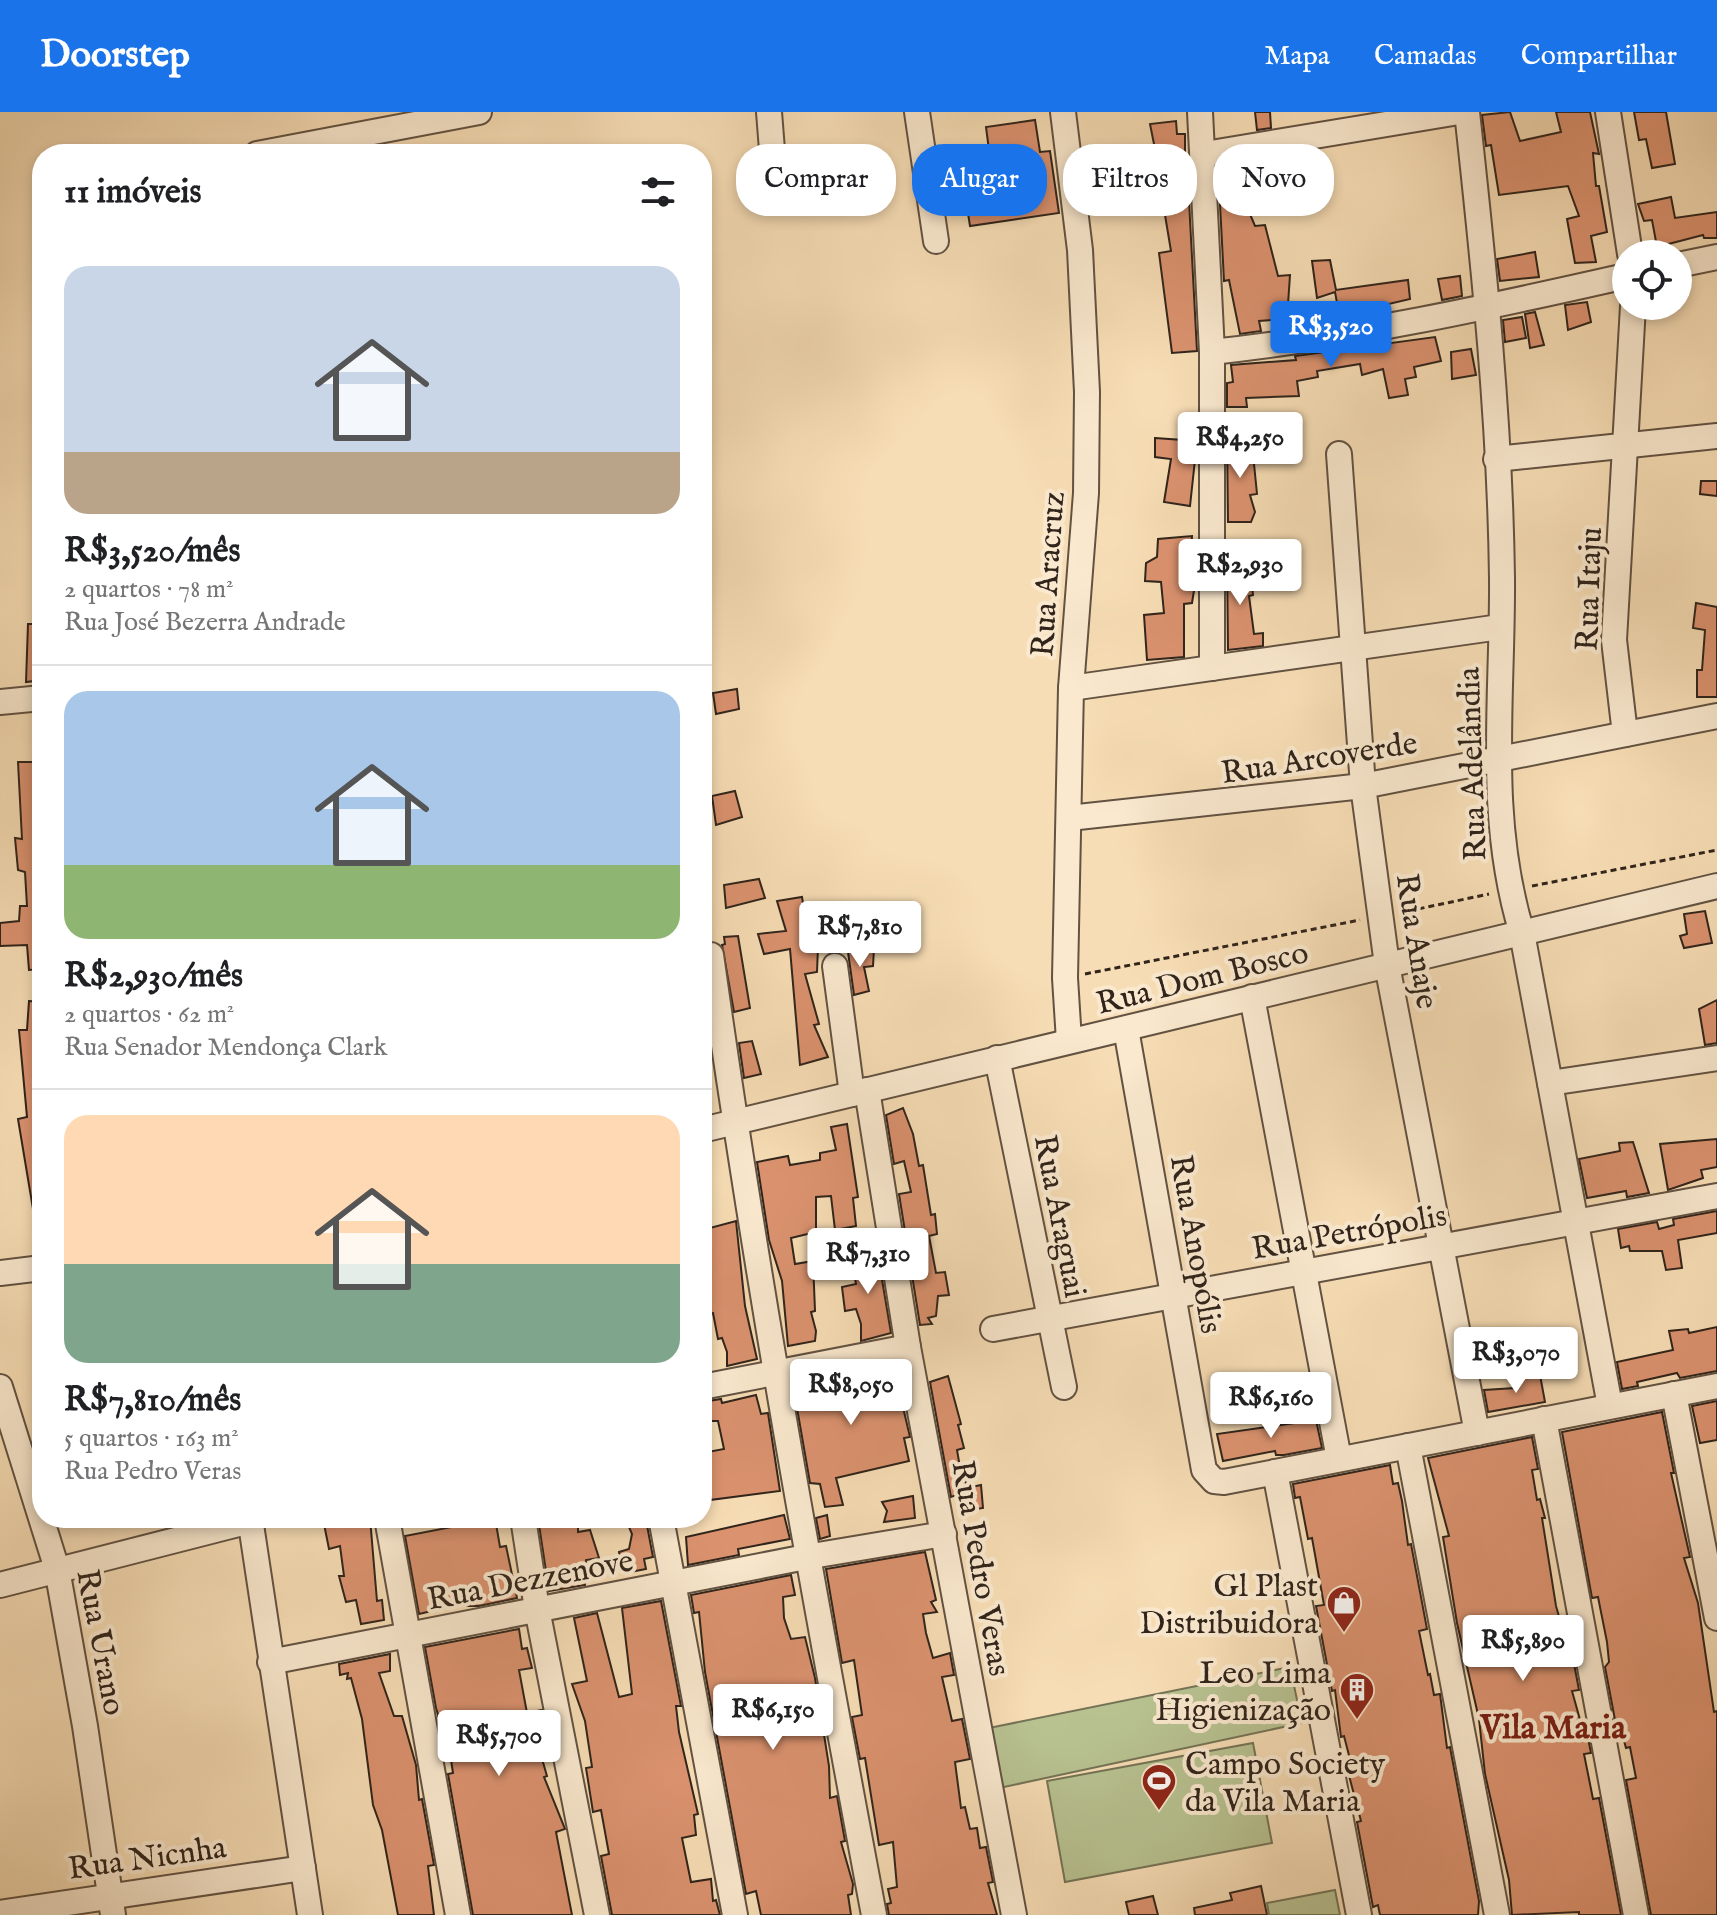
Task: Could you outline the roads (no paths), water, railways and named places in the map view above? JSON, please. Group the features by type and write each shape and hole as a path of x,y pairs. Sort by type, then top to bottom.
{"street":[{"path":"300,144 400,121 479,112"},
{"path":"769,112 772,144"},
{"path":"917,112 936,241"},
{"name":"Rua Aracruz","path":"1063,112 1080,250 1087,392 1086,493 1071,688 1065,978 1069,1041"},
{"path":"1200,112 1205,154 1212,352 1212,668"},
{"path":"1205,154 1459,112"},
{"name":"Rua Adelândia","path":"1467,112 1489,307 1500,627 1496,759 1509,891 1522,933 1610,1406"},
{"path":"1608,112 1628,240"},
{"path":"1692,262 1717,257"},
{"path":"1212,352 1295,344 1489,307 1612,279"},
{"path":"1627,445 1632,320"},
{"path":"1496,459 1717,436"},
{"name":"Rua Itaju","path":"1625,734 1614,640 1627,445"},
{"name":"Rua Anaje","path":"1339,454 1363,786 1387,965 1477,1433"},
{"path":"1071,688 1500,627"},
{"path":"0,702 32,699"},
{"name":"Rua Arcoverde","path":"1069,818 1363,786 1717,716"},
{"name":"Rua Dom Bosco","path":"712,1128 1717,888"},
{"path":"712,962 735,1123 806,1557 874,1915"},
{"name":"Rua Pedro Veras","path":"835,966 1014,1915"},
{"path":"1252,997 1339,1459"},
{"name":"Rua Anopólis","path":"1126,1029 1204,1470 1218,1482 1275,1472"},
{"name":"Rua Araguai","path":"997,1058 1064,1387"},
{"path":"1550,1083 1717,1058"},
{"name":"Rua Petrópolis","path":"993,1329 1717,1196"},
{"path":"0,1273 32,1269"},
{"path":"712,1385 908,1347"},
{"path":"1359,1915 1275,1472 1717,1386"},
{"name":"Rua Urano","path":"0,1387 32,1489"},
{"path":"1674,1394 1717,1618"},
{"path":"1544,1419 1636,1915"},
{"path":"1408,1446 1497,1915"},
{"name":"Rua Urano","path":"44,1528 57,1569 83,1711 111,1904"},
{"path":"0,1585 218,1528"},
{"path":"251,1528 310,1915"},
{"path":"389,1528 458,1915"},
{"path":"525,1528 537,1609 597,1915"},
{"path":"663,1528 735,1915"},
{"name":"Rua Dezzenove","path":"270,1662 806,1557 944,1534"},
{"name":"Rua Nicnha","path":"0,1913 111,1904 303,1868"}],"place":[{"name":"Gl Plast Distribuidora","path":"1344,1634"},
{"name":"Leo Lima Higienização","path":"1357,1721"},
{"name":"Campo Society da Vila Maria","path":"1159,1812"}],"district":[{"name":"Vila Maria","path":"1553,1726"}]}
